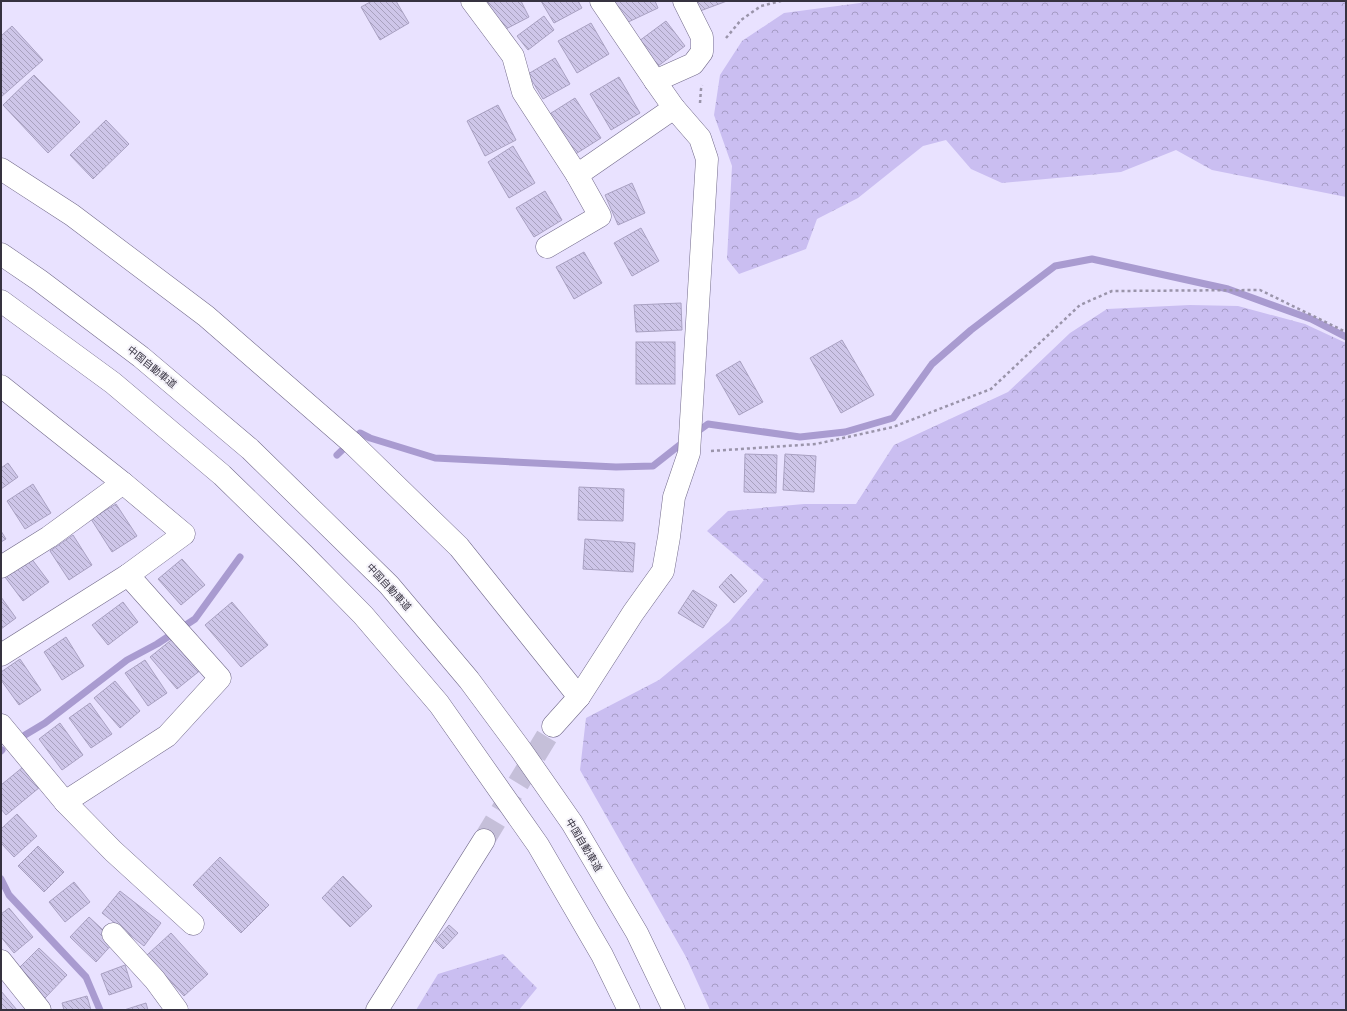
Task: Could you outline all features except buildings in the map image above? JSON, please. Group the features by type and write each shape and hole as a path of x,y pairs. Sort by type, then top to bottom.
{"main road":[{"path":"472,1 512,56 524,92 577,175 600,216 547,247"},
{"path":"553,726 579,696 633,613 663,571 674,498 689,453 707,159 700,138 674,108 654,81 601,1"},
{"path":"654,81 693,64 702,52 702,37 684,1"},
{"path":"577,175 674,108"},
{"path":"1,169 72,216 206,316 351,442 460,547 579,696"},
{"name":"中国自動車道","path":"1,254 39,280 141,357 250,449 389,585 469,680 521,750 572,823 636,933 674,1010"},
{"path":"1,301 113,383 222,475 363,615 439,704 538,845 602,956 629,1010"},
{"path":"1,386 123,483 184,534 128,575 1,655"},
{"path":"1,567 50,537 123,483"},
{"path":"65,802 167,736 220,678 128,575"},
{"path":"1,725 65,802 113,851 193,924"},
{"path":"377,1010 484,840"},
{"path":"113,934 155,980 177,1010"},
{"path":"1,961 40,1010"}],"path":[{"path":"689,453 816,444 893,427 991,389 1080,305 1112,291 1260,290 1346,332"}],"green space":[{"path":"864,1 1346,1 1346,197 1212,170 1176,150 1121,172 1002,183 971,169 946,140 923,146 858,198 817,219 806,249 739,274 727,259 732,166 714,115 720,75 742,41 784,13 860,3"},
{"path":"1190,305 1238,306 1305,324 1346,343 1346,1010 710,1010 686,957 580,770 586,718 659,680 729,622 764,580 707,531 728,511 804,504 856,504 894,445 1008,392 1070,333 1107,309"},
{"path":"503,954 537,988 519,1010 416,1010 438,974"}],"waterway":[{"path":"694,434 708,424 800,437 845,432 893,418 932,364 971,330 1055,266 1092,259 1228,289 1311,319 1346,337"},
{"path":"337,455 360,433 370,438 435,458 616,467 653,466 686,440"},
{"path":"25,735 45,723 127,660 157,644 195,619 240,557"},
{"path":"1,879 9,895 86,977 100,1010"}],"tunnel":[{"path":"484,840 553,726"}]}
